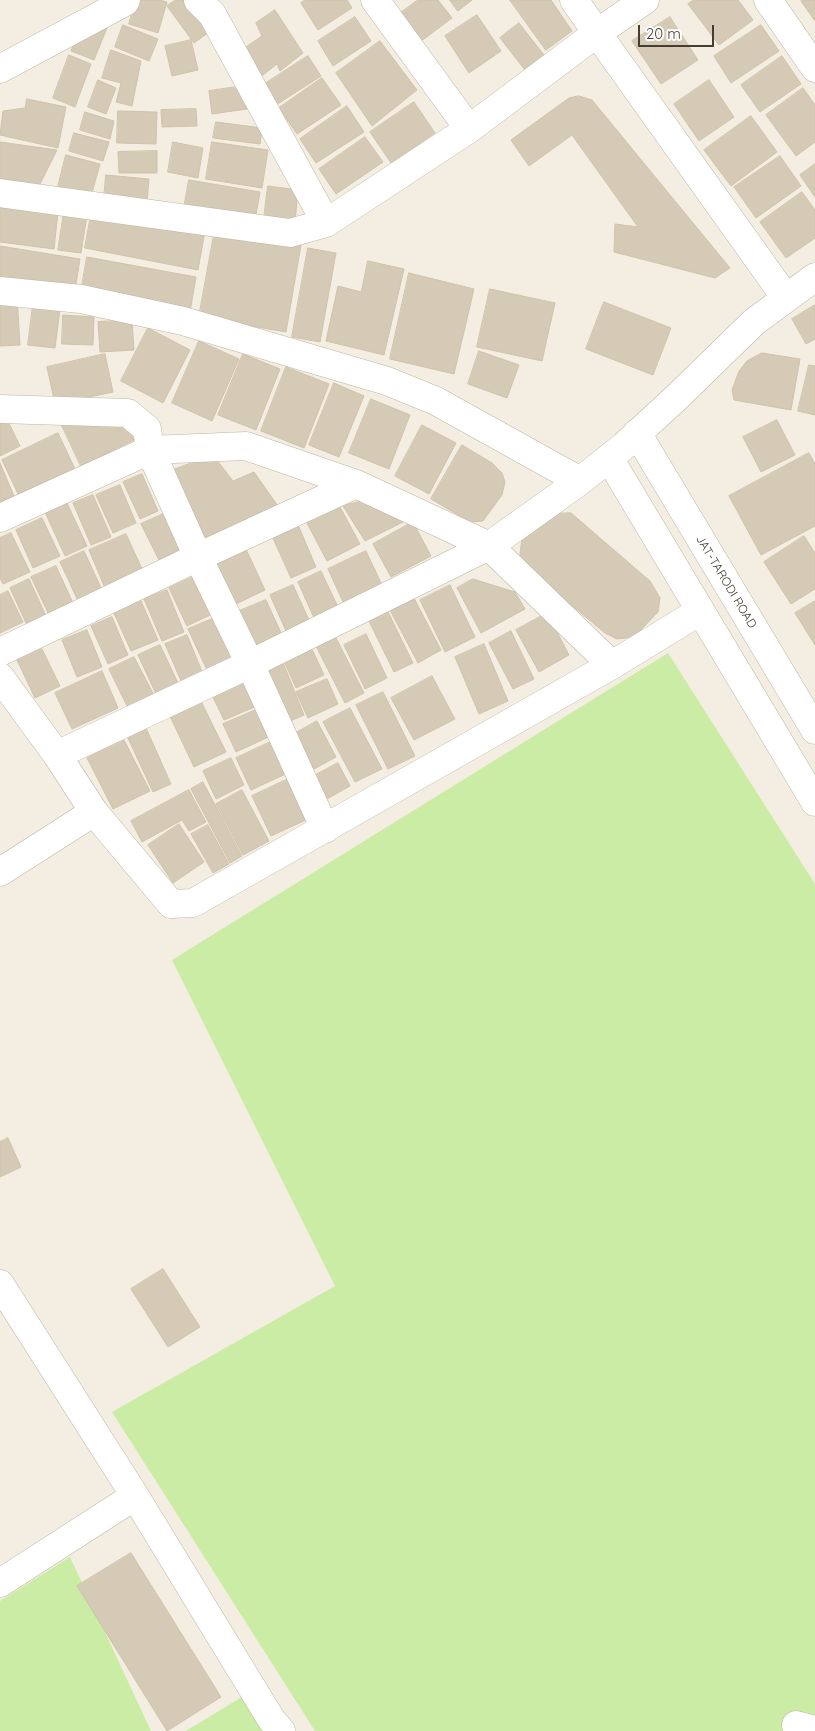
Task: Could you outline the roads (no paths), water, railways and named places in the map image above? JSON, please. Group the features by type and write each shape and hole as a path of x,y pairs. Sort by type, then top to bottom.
{"street":[{"path":"0,69 126,0"},
{"path":"198,0 212,14 326,223"},
{"path":"375,0 468,129"},
{"path":"574,0 786,298"},
{"path":"0,193 290,233 326,223 468,129 644,0"},
{"path":"768,0 815,68"},
{"path":"57,755 250,664 489,546 580,481 677,397 754,322 815,277"},
{"path":"0,290 81,299 183,321 387,381 436,401 580,481"},
{"path":"0,409 128,413 147,429 150,450 325,829"},
{"path":"623,445 700,610 815,802"},
{"name":"JAT-TARODI ROAD","path":"623,445 815,730"},
{"path":"0,518 150,450 246,446 356,484 489,546 612,665"},
{"path":"0,652 356,484"},
{"path":"0,677 57,755 94,812 171,904 193,903 612,665 700,610"},
{"path":"0,872 94,812"},
{"path":"0,1284 135,1496 266,1711 281,1731"},
{"path":"0,1582 135,1496"}]}
